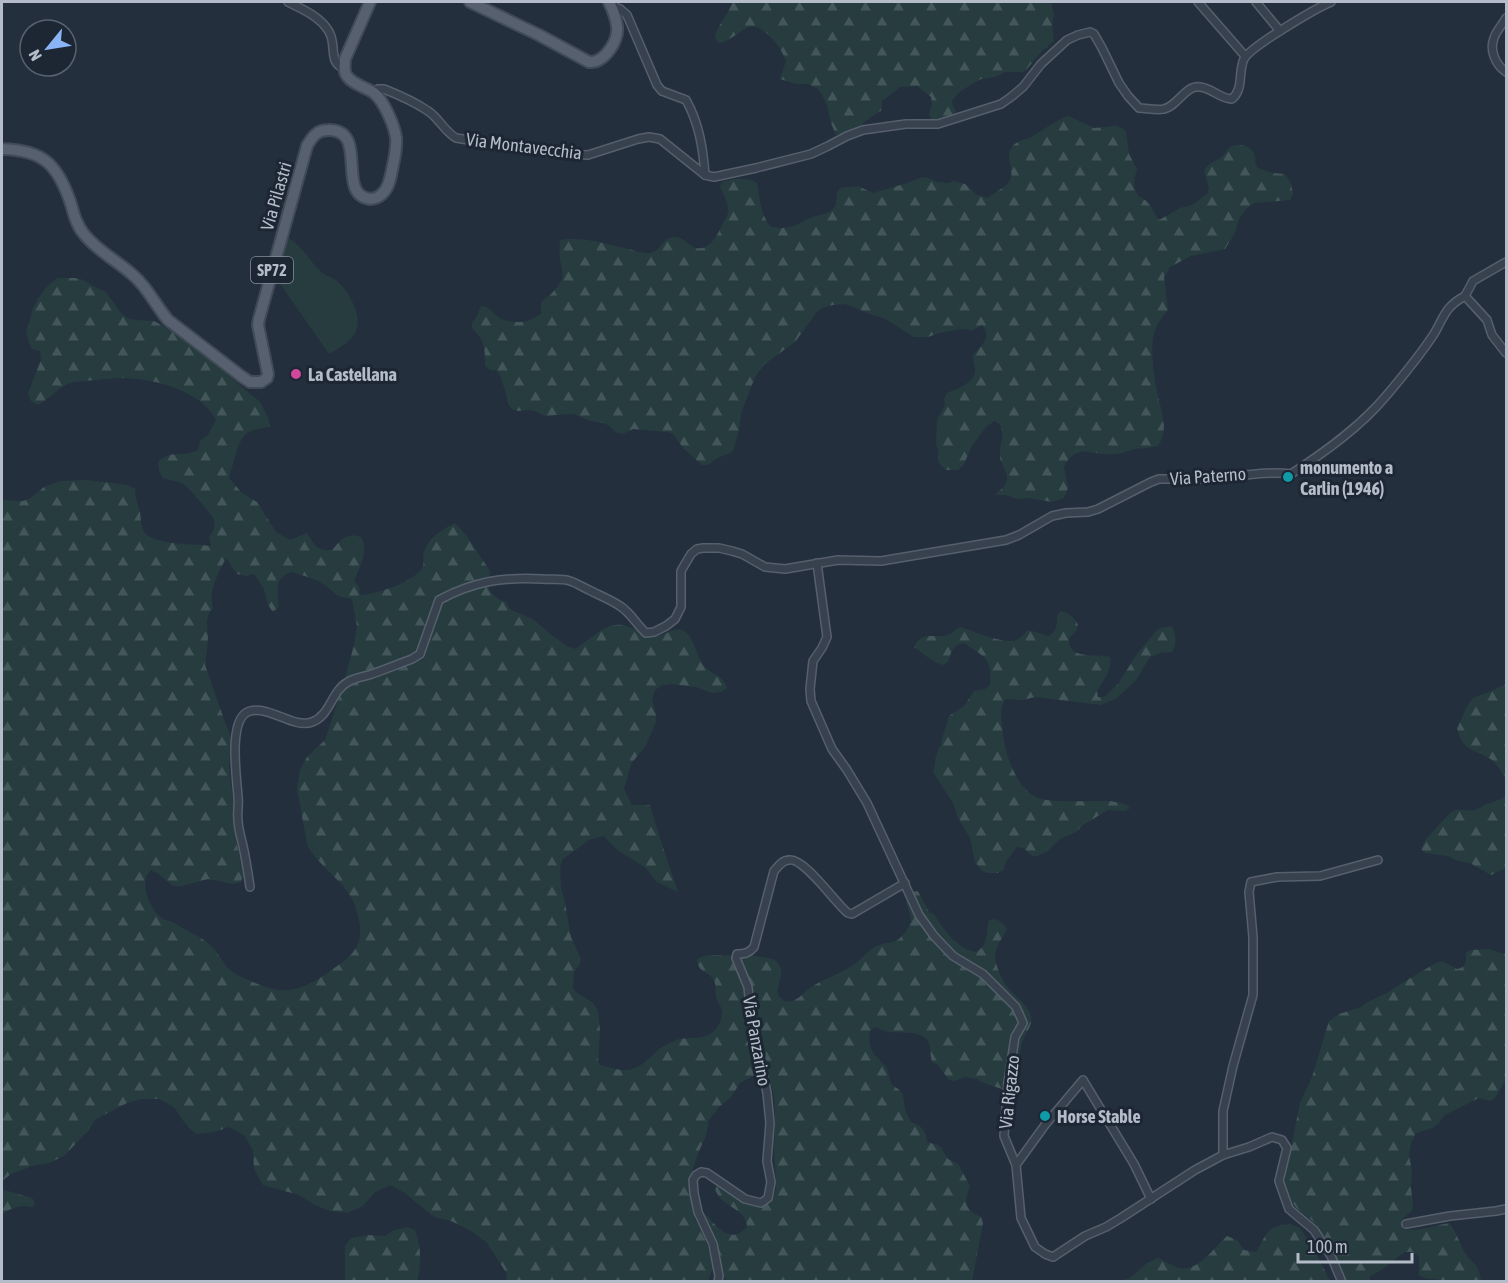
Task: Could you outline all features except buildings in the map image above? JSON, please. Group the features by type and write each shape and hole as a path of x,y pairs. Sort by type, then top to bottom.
{"main road":[{"path":"344,68 345,59 370,2"},
{"path":"470,2 594,63 602,58 613,44 616,35 617,27 610,3"},
{"name":"Via Pilastri","path":"2,149 29,152 51,165 60,177 78,225 88,239 141,282 168,320 241,376 250,382 259,383 264,381 268,374 258,319 312,138 322,130 330,130 346,138 351,152 354,187 362,196 373,199 387,188 395,158 396,139 380,99 347,77 344,68"}],"street":[{"path":"288,2 315,17 328,29 334,43 335,61 338,66 344,68"},
{"path":"1198,2 1245,56"},
{"path":"1256,2 1280,31"},
{"path":"610,3 627,15 657,85 662,91 686,99 701,138 705,175 714,177 811,154 863,130 906,124 938,124 1001,104 1023,87 1041,64 1066,40 1090,32 1094,34 1102,48 1119,83 1139,108 1164,109 1180,99 1189,89 1200,87 1232,99 1238,92 1245,56 1325,3"},
{"path":"1506,18 1492,45 1493,55 1506,72"},
{"name":"Via Montavecchia","path":"374,93 378,89 384,89 428,110 448,133 456,138 559,154 588,155 638,139 649,137 660,139 705,175"},
{"name":"Via Paterno","path":"250,887 238,821 234,748 241,718 249,711 258,710 304,723 319,718 327,710 339,689 348,681 412,659 420,654 439,600 455,592 485,581 527,578 572,581 621,607 646,633 654,632 675,619 681,607 681,571 691,554 697,549 719,548 732,551 770,568 838,560 881,561 1006,540 1018,536 1052,516 1088,512 1159,480 1219,478 1256,473 1291,474 1364,420 1386,397 1434,334 1446,311 1454,302 1465,296 1473,281 1506,262"},
{"path":"1465,296 1487,320 1492,335 1506,353"},
{"name":"Via Rigazzo","path":"816,563 827,637 813,661 811,701 832,749 867,803 919,915 934,936 953,956 982,974 1016,1007 1023,1023 1015,1037 1003,1133 1016,1166 1021,1218 1035,1247 1053,1257 1223,1155 1272,1137 1282,1140 1287,1148 1279,1181 1289,1209 1314,1230 1331,1256 1342,1281"},
{"name":"Via Panzarino","path":"718,1281 713,1244 698,1212 694,1178 701,1172 707,1173 745,1199 761,1203 768,1198 771,1182 767,1161 770,1123 767,1093 748,987 736,958 737,954 744,954 754,947 774,872 788,860 801,864 848,914 852,914 905,883"},
{"path":"1223,1155 1223,1111 1253,995 1253,937 1249,892 1251,882 1277,877 1320,876 1378,860"},
{"path":"1016,1166 1045,1125 1083,1080 1134,1164 1151,1199"},
{"path":"1406,1224 1506,1209"}],"green space":[{"path":"732,2 1051,2 1054,14 1052,24 1054,41 1022,72 1005,72 995,77 981,79 959,92 952,101 956,111 954,116 938,121 932,120 929,115 931,97 917,86 900,87 882,101 881,111 856,129 836,135 827,105 818,89 808,84 796,84 780,79 786,61 781,50 766,33 761,29 749,27 723,42 719,43 715,38"},
{"path":"1068,116 1094,128 1116,126 1126,132 1129,154 1137,169 1136,191 1150,205 1159,220 1180,208 1192,205 1207,194 1209,188 1204,171 1223,156 1230,147 1238,145 1246,146 1253,151 1258,168 1285,174 1291,183 1293,194 1290,200 1254,203 1246,209 1225,249 1191,256 1170,267 1164,277 1168,310 1156,327 1152,344 1155,381 1164,421 1163,433 1158,446 1134,449 1120,454 1080,452 1075,454 1064,467 1068,488 1064,498 1052,502 995,495 1005,484 1007,477 1000,456 1002,431 999,423 994,421 985,428 972,446 963,466 958,470 947,470 938,461 937,420 945,405 944,399 947,393 964,385 974,376 973,356 986,338 982,325 973,330 961,329 928,337 914,337 884,318 845,304 822,308 795,342 766,363 755,377 741,413 733,451 708,465 702,465 684,449 673,434 668,432 633,429 623,434 617,433 608,425 574,414 545,416 535,411 512,409 508,404 500,375 496,370 490,370 485,366 483,345 480,337 472,328 472,322 481,306 488,308 501,319 512,322 527,321 541,314 541,302 560,284 562,277 560,240 586,240 646,253 655,251 671,237 684,240 696,248 705,247 716,237 728,213 727,203 720,187 722,182 735,179 757,183 761,206 767,222 771,227 782,228 794,226 832,210 836,205 840,188 858,186 873,193 926,177 937,182 954,181 965,184 977,195 988,198 1010,180 1009,152 1013,146"},
{"path":"286,237 301,248 321,272 340,284 355,308 358,324 353,336 329,354 274,275"},
{"path":"58,278 83,280 106,292 127,318 154,321 184,338 260,402 270,426 249,432 244,436 238,447 229,478 242,493 257,502 276,532 290,540 307,533 319,548 332,550 344,538 361,537 364,553 354,581 359,587 360,595 385,590 413,577 423,566 423,556 431,540 439,532 455,523 466,535 490,571 488,587 492,594 506,602 510,609 534,620 567,646 575,649 610,626 626,626 655,636 681,630 691,638 705,667 723,680 727,688 720,692 712,693 696,687 671,684 662,685 655,690 652,699 656,722 646,745 631,764 624,789 632,805 650,805 678,892 657,882 646,868 616,849 604,836 589,840 563,859 560,867 561,888 571,937 581,959 574,972 573,988 593,1003 598,1011 600,1031 598,1061 600,1065 621,1070 633,1069 670,1043 679,1039 705,1036 716,1029 722,1012 716,997 715,983 711,976 700,969 697,959 707,955 756,956 773,959 781,970 778,994 783,1000 793,1001 812,987 852,966 874,948 899,939 911,922 906,902 912,892 918,891 929,912 934,914 951,938 969,950 976,952 983,946 988,921 997,920 1004,925 1007,930 995,955 997,967 1009,989 1026,1006 1031,1017 1018,1061 1020,1092 1011,1099 1008,1098 1005,1090 977,1079 965,1077 954,1081 949,1080 938,1065 932,1062 929,1043 922,1036 889,1032 875,1027 870,1031 871,1047 886,1068 892,1085 902,1093 906,1112 911,1122 923,1129 927,1142 938,1145 948,1159 958,1164 970,1186 967,1205 981,1217 983,1223 972,1281 730,1282 723,1277 720,1258 705,1213 719,1228 729,1234 735,1235 747,1227 742,1215 717,1194 715,1188 718,1183 740,1200 753,1206 768,1202 776,1191 774,1101 766,1072 740,1083 731,1097 709,1120 706,1136 688,1183 694,1217 704,1235 711,1258 713,1268 708,1281 506,1281 507,1274 487,1243 473,1232 451,1221 434,1217 405,1193 390,1185 374,1193 363,1206 347,1213 330,1211 299,1195 263,1185 254,1169 253,1150 244,1135 229,1127 196,1134 174,1107 159,1099 142,1099 127,1103 96,1119 64,1156 49,1163 32,1166 11,1174 2,1181 2,500 23,501 31,498 44,487 61,481 87,480 128,485 135,489 143,529 152,538 211,546 209,537 215,525 209,512 185,485 163,478 159,471 158,462 163,458 198,450 200,441 208,435 216,420 200,401 163,384 137,379 112,378 73,382 63,386 38,405 31,401 28,393 41,360 40,351 32,349 26,330 39,298 46,288","holes":["226,558 237,574 246,576 254,574 264,589 268,605 273,612 279,607 278,586 285,575 291,572 316,580 338,595 352,599 357,626 342,689 325,740 307,757 300,770 297,788 307,844 312,853 347,890 352,899 360,926 359,940 347,958 311,983 295,989 278,990 232,972 206,942 158,914 148,899 145,888 146,876 151,870 173,886 208,879 233,884 241,882 243,874 233,824 229,766 230,733 205,665 208,640 207,623 208,615 213,608 213,588"]},
{"path":"1061,611 1071,616 1078,625 1077,630 1069,638 1070,646 1074,651 1110,657 1109,671 1097,691 1098,697 1104,697 1118,684 1137,654 1156,631 1172,626 1175,642 1172,652 1150,657 1136,680 1117,698 1101,705 1035,697 1023,700 1006,699 1002,706 1006,751 1017,778 1029,792 1041,799 1112,801 1130,808 1125,811 1108,810 1037,856 1032,856 1023,848 1017,847 1003,870 998,873 987,873 982,871 975,862 970,838 958,818 953,803 933,772 949,716 964,706 974,691 985,689 990,685 990,669 982,655 964,643 955,647 948,662 943,665 933,661 914,647 925,637 948,635 960,627 1005,641 1017,640 1028,630 1049,636 1055,630 1057,615"},
{"path":"1506,684 1506,780 1492,760 1466,746 1457,729 1473,698"},
{"path":"1506,795 1506,868 1491,875 1470,863 1448,856 1425,853 1421,849 1426,839 1451,812 1475,810"},
{"path":"1489,949 1506,953 1506,1079 1495,1098 1490,1101 1479,1098 1445,1115 1433,1128 1416,1133 1409,1155 1413,1205 1412,1211 1403,1218 1402,1223 1403,1229 1414,1230 1449,1223 1465,1253 1477,1268 1481,1281 1442,1281 1422,1277 1419,1275 1419,1257 1414,1253 1405,1252 1370,1276 1370,1281 1347,1281 1327,1240 1315,1224 1294,1205 1284,1183 1300,1103 1312,1077 1329,1021 1339,1014 1361,1007 1387,993 1436,963 1442,961 1457,969 1464,965 1466,952"},
{"path":"2,1186 4,1190 32,1198 35,1203 32,1207 16,1207 2,1214"},
{"path":"1290,1224 1300,1228 1313,1247 1330,1281 1121,1281 1130,1278 1147,1263 1158,1258 1180,1268 1194,1266 1227,1236 1237,1240 1244,1250 1256,1252 1271,1229"},
{"path":"407,1227 415,1230 419,1242 420,1262 417,1281 345,1281 345,1246 351,1238 368,1235 385,1236 392,1231"}],"place":[{"name":"La Castellana","path":"296,374"},
{"name":"monumento a Carlin (1946)","path":"1288,477"},
{"name":"Horse Stable","path":"1045,1116"}]}
